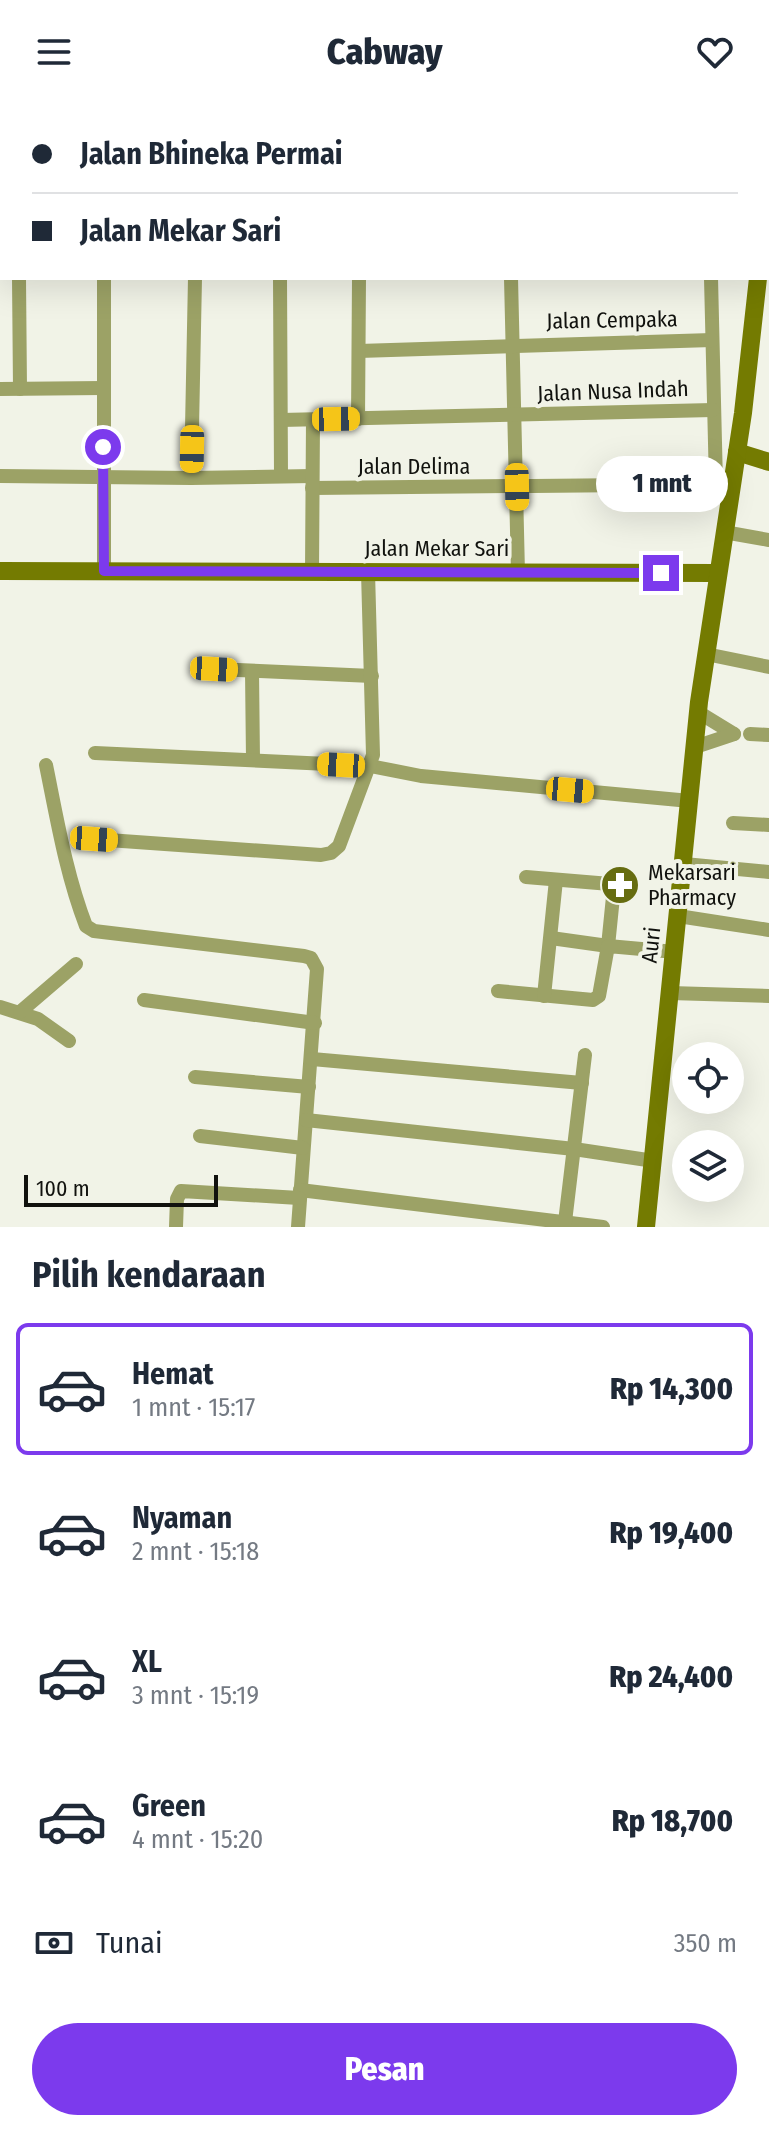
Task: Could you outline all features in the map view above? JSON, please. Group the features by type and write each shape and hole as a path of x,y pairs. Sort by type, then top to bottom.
{"street":[{"path":"19,280 20,389"},
{"path":"104,280 104,571"},
{"path":"191,478 195,280"},
{"path":"280,280 281,475"},
{"path":"358,419 359,280"},
{"path":"511,280 518,573"},
{"path":"711,280 713,410 724,484 724,532 718,573"},
{"path":"724,484 737,452 758,280"},
{"name":"Jalan Cempaka","path":"359,351 712,340"},
{"path":"0,389 103,388"},
{"name":"Jalan Nusa Indah","path":"281,420 713,410"},
{"path":"312,572 313,420"},
{"path":"737,452 769,462"},
{"name":"Jalan Delima","path":"0,476 191,478 281,475 312,482 517,487 724,484"},
{"path":"724,532 769,540"},
{"name":"Jalan Mekar Sari","path":"0,571 718,573"},
{"path":"94,839 321,855 331,853 339,846 373,755 368,572"},
{"name":"Auri","path":"646,1227 698,712 718,573"},
{"path":"706,654 769,667"},
{"path":"214,669 372,676"},
{"path":"252,671 253,760"},
{"path":"695,747 734,734 698,712"},
{"path":"750,734 769,735"},
{"path":"95,753 370,766 421,776 690,801"},
{"path":"46,765 60,837 86,926 94,931 311,958 317,969 315,1023 298,1227"},
{"path":"733,823 769,825"},
{"path":"684,864 769,872"},
{"path":"498,991 597,998 608,946 614,887 610,884 526,877"},
{"path":"544,996 556,880"},
{"path":"678,916 769,930"},
{"path":"551,938 675,952"},
{"path":"20,1012 76,964"},
{"path":"670,993 769,996"},
{"path":"144,1000 315,1023"},
{"path":"0,1007 38,1019 69,1041"},
{"path":"565,1222 585,1055"},
{"path":"312,1059 582,1083"},
{"path":"195,1077 309,1087"},
{"path":"306,1120 574,1149 654,1161"},
{"path":"200,1136 303,1148"},
{"path":"176,1227 177,1199 181,1191 300,1194 603,1227"}],"place":[{"name":"Mekarsari Pharmacy","path":"620,885"}],"route":[{"path":"103,447 104,571 661,573"}]}
